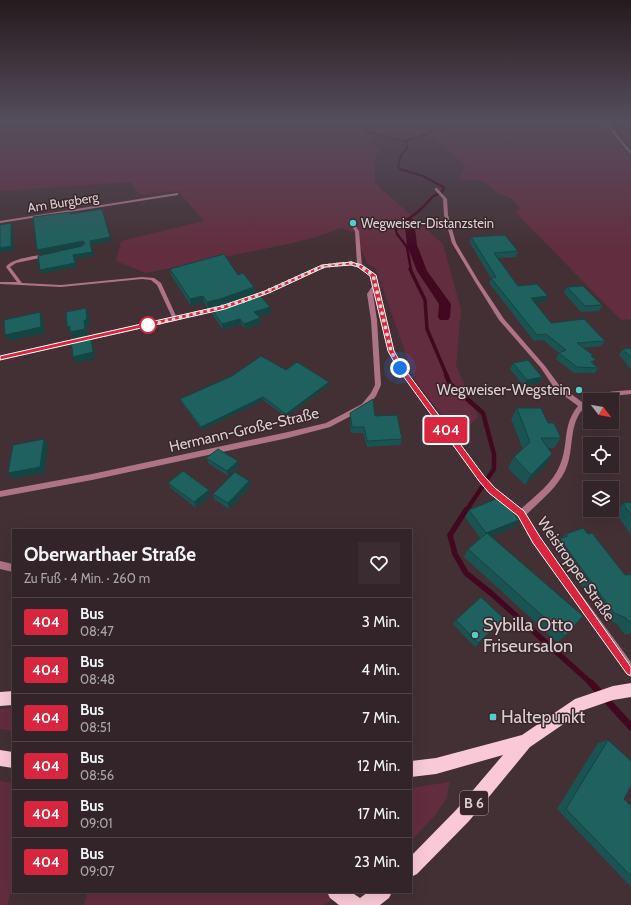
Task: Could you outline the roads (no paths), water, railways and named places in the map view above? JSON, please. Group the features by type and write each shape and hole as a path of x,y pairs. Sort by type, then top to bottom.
{"main road":[{"name":"B 6","path":"412,867 463,815 525,742 580,704 613,693 631,690"},
{"path":"0,699 12,698"},
{"name":"B 6","path":"412,769 436,766 525,742"},
{"path":"0,758 12,760"},
{"path":"337,893 354,905"},
{"path":"365,905 381,893"}],"street":[{"path":"436,189 445,199 446,215 454,243 476,280 498,314 528,352 543,367 557,386 580,405 588,400 614,393 631,392"},
{"name":"Am Burgberg","path":"0,222 177,194"},
{"path":"350,222 357,231 360,266"},
{"path":"21,284 8,265 50,254"},
{"path":"244,301 324,266 351,263 360,266 373,275 391,351 400,368 482,479 492,491 521,514"},
{"path":"0,283 61,286 142,278 152,279 159,284 175,319"},
{"name":"Hermann-Große-Straße","path":"0,494 92,477 288,435 328,425 364,406 374,394 378,385 375,327 370,294 376,284"},
{"path":"0,358 223,308"},
{"name":"Weistropper Straße","path":"580,405 571,423 569,445 561,471 554,482 521,514 536,540 631,670"},
{"path":"0,565 12,568"}],"waterway":[{"path":"398,164 400,169 423,176 443,187"},
{"path":"411,270 407,247 397,234 395,226 413,216 432,197 442,192 443,187"},
{"path":"409,220 412,245 422,271 445,304 444,317"},
{"path":"410,269 425,300 427,329 447,376"},
{"path":"446,375 450,384 483,413 494,454 494,469 466,511"},
{"path":"466,510 450,535 455,554 466,573 492,594 592,684"},
{"path":"592,684 631,727"}],"place":[{"name":"Wegweiser-Distanzstein","path":"353,223"},
{"name":"Wegweiser-Wegstein","path":"579,390"},
{"name":"Sybilla Otto Friseursalon","path":"475,635"},
{"name":"Haltepunkt","path":"493,717"}]}
